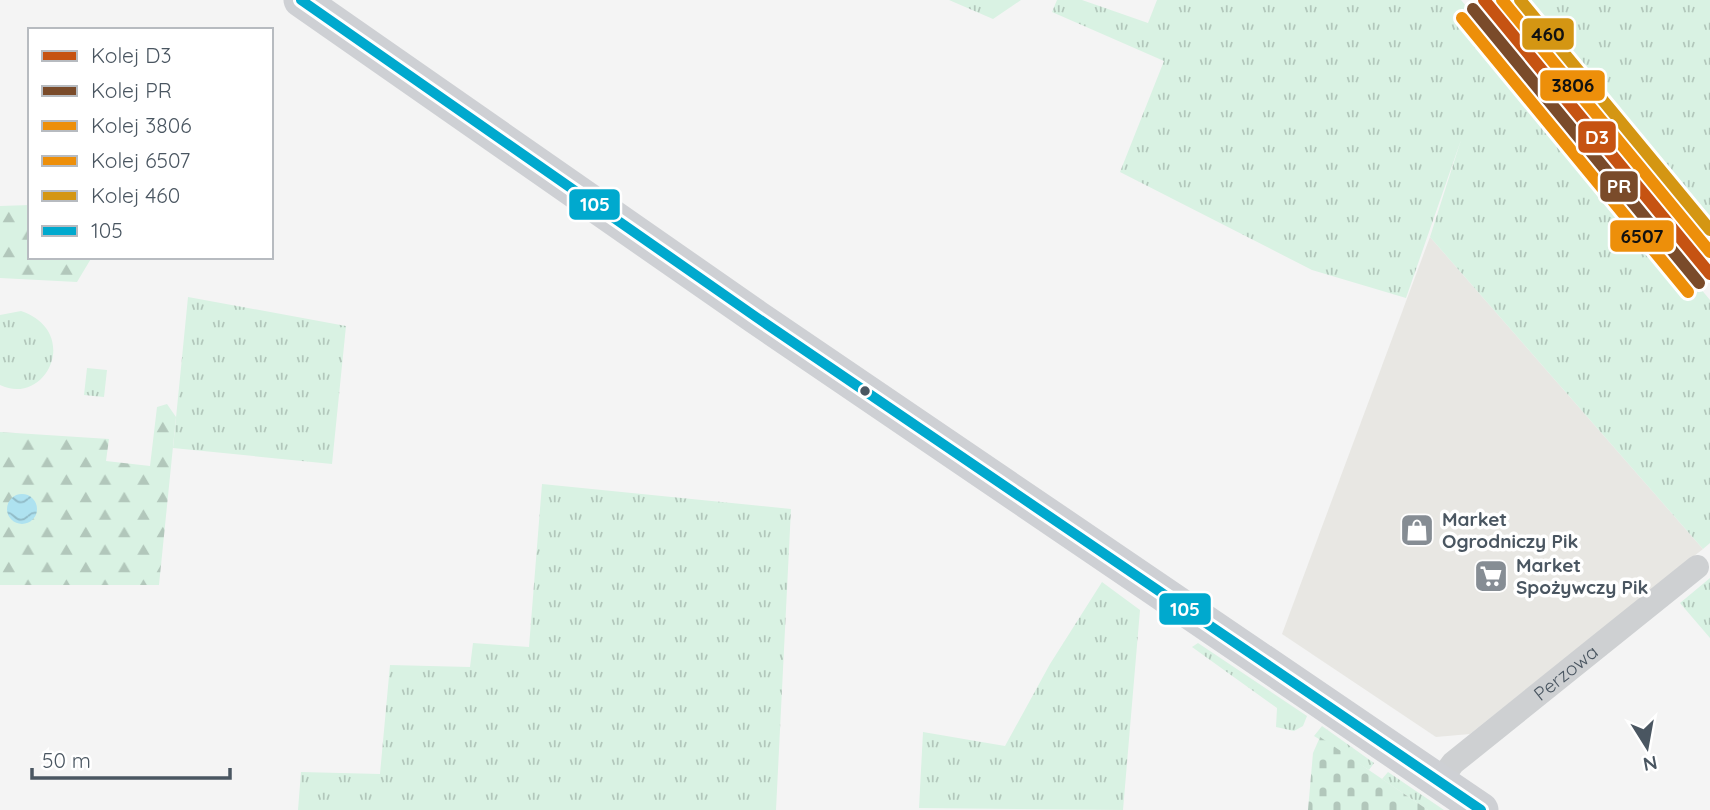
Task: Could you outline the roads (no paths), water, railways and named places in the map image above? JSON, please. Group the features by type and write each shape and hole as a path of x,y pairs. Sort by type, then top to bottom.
{"main road":[{"path":"301,0 755,317 1482,810"}],"street":[{"name":"Perzowa","path":"1440,782 1453,764 1697,567"}],"water":[{"path":"22,494 33,498 37,509 33,520 22,524 11,520 7,509 11,498"}],"rail line":[{"name":"D3","path":"1484,0 1710,274"},
{"name":"3806","path":"1502,0 1710,252"},
{"name":"460","path":"1520,0 1710,230"},
{"name":"PR","path":"1473,9 1699,283"},
{"name":"6507","path":"1462,18 1688,292"}],"place":[{"name":"Market Ogrodniczy Pik","path":"1417,530"},
{"name":"Market Spożywczy Pik","path":"1491,576"}]}
